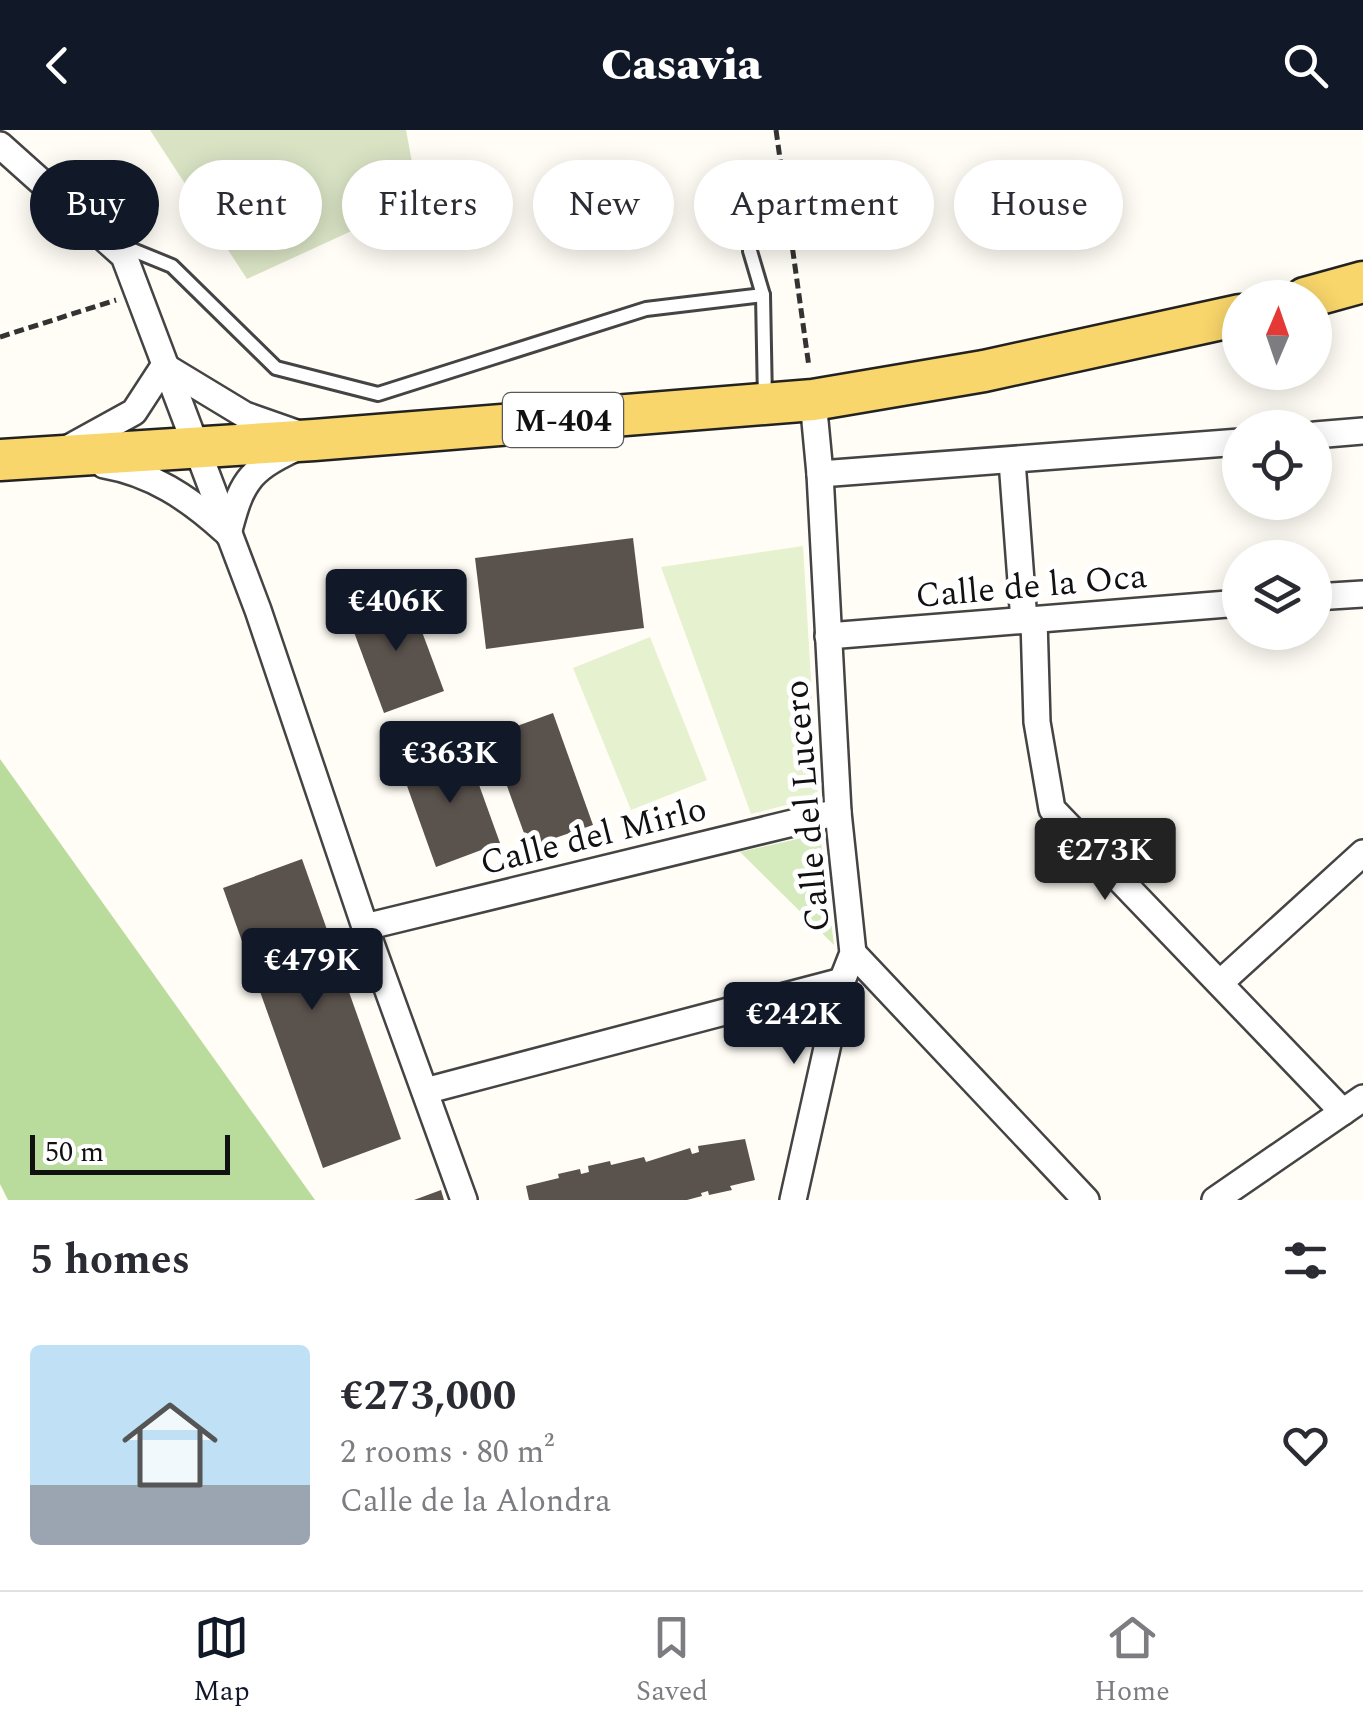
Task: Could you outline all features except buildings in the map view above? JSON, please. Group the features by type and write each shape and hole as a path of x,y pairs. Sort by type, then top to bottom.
{"main road":[{"path":"1332,291 1363,282"},
{"name":"M-404","path":"0,460 314,440 812,400 984,370 1222,319"}],"street":[{"path":"0,146 30,173"},
{"path":"117,250 124,256 258,610 365,927 464,1200"},
{"path":"164,366 246,415 314,440"},
{"path":"52,457 134,412 164,366"},
{"name":"Calle del Lucero","path":"793,1200 842,981 853,953 838,812 820,474 812,400"},
{"path":"1332,434 1363,431"},
{"path":"228,534 239,492 263,463 314,440"},
{"path":"820,474 1222,444"},
{"path":"52,457 131,470 191,500 228,534"},
{"path":"1012,462 1037,722 1052,810 1220,983 1353,1105 1215,1200"},
{"path":"1332,597 1363,594"},
{"name":"Calle de la Oca","path":"828,636 1222,604"},
{"name":"Calle del Mirlo","path":"365,927 838,812"},
{"path":"1220,983 1363,854"},
{"path":"853,953 1086,1200"},
{"path":"424,1091 842,981"}],"lane":[{"path":"132,250 172,266 276,368 378,394 646,309 763,295"},
{"path":"750,251 763,295 765,404"}],"path":[{"path":"776,130 812,400"},
{"path":"0,337 138,293"}],"green space":[{"path":"150,130 406,130 412,160 342,160 342,235 322,245 322,160 179,160 179,175"},
{"path":"228,250 310,250 247,279"},
{"path":"803,546 818,797 751,814 661,567"},
{"path":"650,637 707,780 631,810 573,668"},
{"path":"0,759 315,1200 8,1200 0,1184"},
{"path":"820,834 834,945 740,852"}]}
